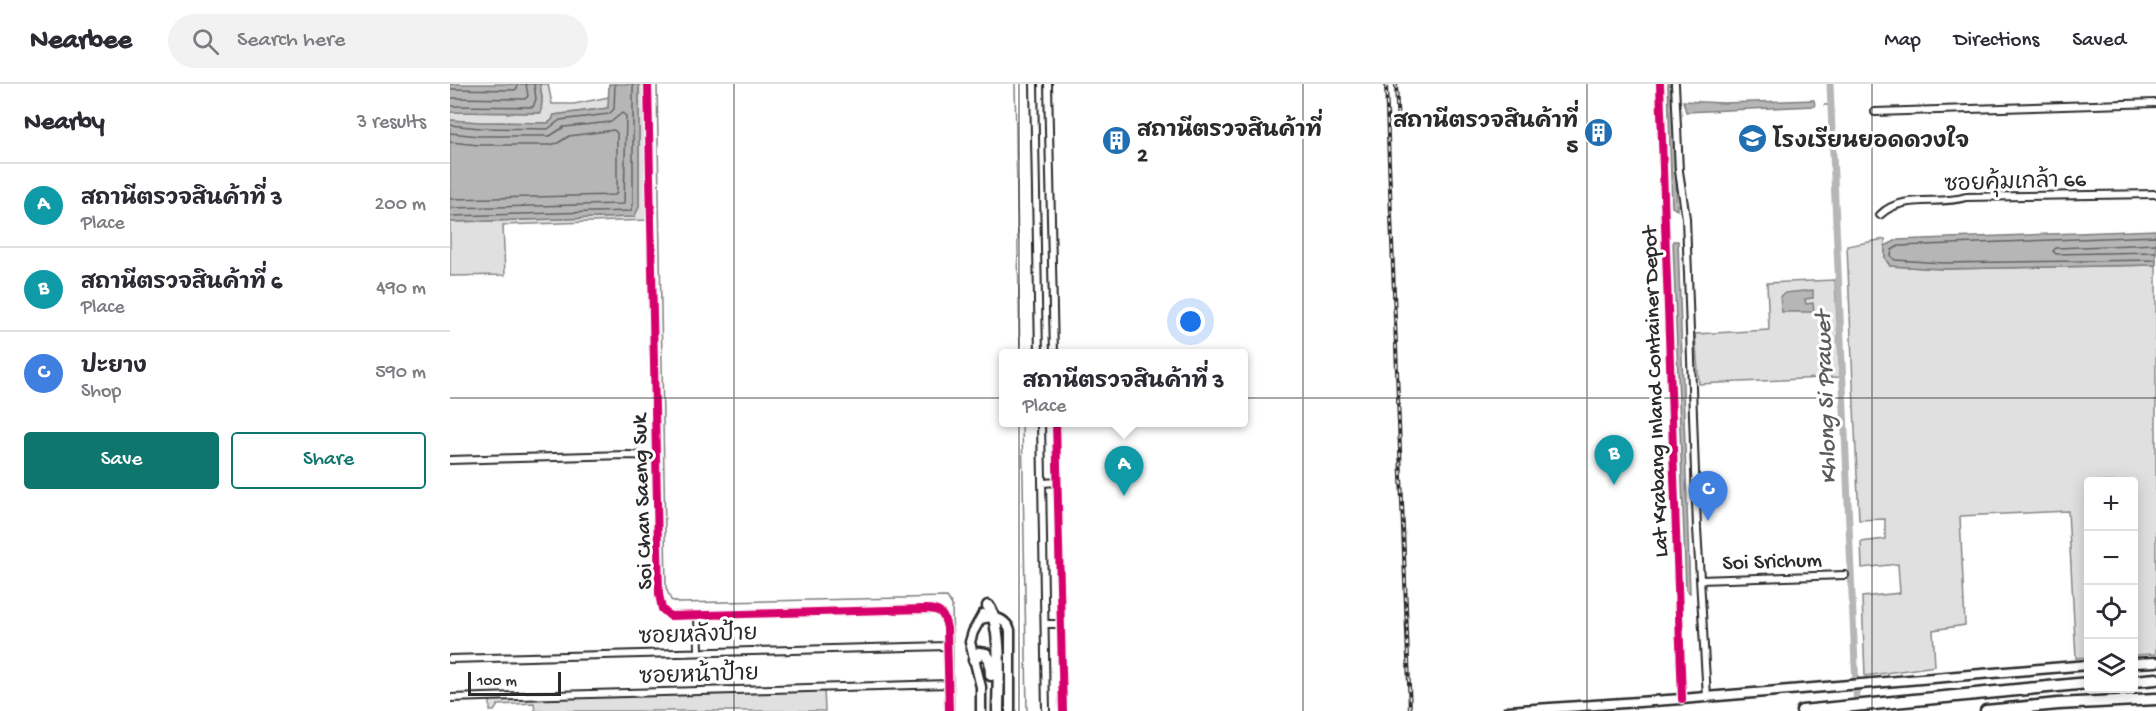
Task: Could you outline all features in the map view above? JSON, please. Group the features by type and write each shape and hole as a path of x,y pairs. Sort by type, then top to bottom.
{"highway":[{"path":"988,606 995,617 997,635 998,711"},
{"path":"974,660 979,653 986,654 990,660 991,711"},
{"path":"2138,681 2156,679"},
{"path":"1802,711 2084,683"},
{"path":"1986,711 2058,704 2156,699"}],"main road":[{"path":"981,711 981,687 970,642 988,606"},
{"path":"981,619 995,617 1007,623 1010,630 1010,711"},
{"path":"2138,663 2156,662"},
{"path":"1508,711 2084,665"}],"street":[{"name":"Soi Chan Saeng Suk","path":"648,84 659,594 662,609 670,616 933,609 943,614 947,628 949,711"},
{"path":"1034,84 1039,349"},
{"path":"1048,84 1054,349"},
{"name":"Lat Krabang Inland Container Depot","path":"1660,84 1682,699"},
{"name":"Lat Krabang Inland Container Depot","path":"1675,84 1679,171 1686,218 1700,580 1707,697"},
{"path":"1875,112 2156,104"},
{"name":"ซอยคุ้มเกล้า 66","path":"1880,215 1887,208 1898,203 1954,201 1966,197 2156,194"},
{"path":"1041,427 1046,711"},
{"path":"1056,427 1063,711"},
{"path":"450,460 656,456"},
{"path":"1042,483 1058,482"},
{"name":"Soi Srichum","path":"1700,580 1845,575"},
{"path":"698,616 699,651"},
{"path":"1045,624 1061,624"},
{"name":"ซอยหลังป้าย","path":"450,659 947,646"},
{"name":"ซอยหน้าป้าย","path":"450,698 949,684"}],"shaded area":[{"path":"540,84 548,84 552,104 574,104 609,97 608,108 554,115 548,123 450,120 450,112 541,113"},
{"path":"639,84 645,84 648,220 503,225 505,275 450,276 450,222 634,217 639,207"},
{"path":"1885,239 1885,258 1890,266 1943,269 2156,265 2156,654 2138,655 2138,477 2084,477 2084,657 2076,658 2068,511 1960,516 1965,625 1933,630 1935,666 1865,676 1862,597 1900,593 1898,564 1862,568 1861,542 1885,539 1885,519 1859,520 1847,246"},
{"path":"1835,280 1840,377 1699,384 1695,334 1769,330 1767,283"},
{"path":"824,689 825,711 535,711 534,703 498,705 494,711 490,711 490,698"}],"water":[{"path":"450,84 540,84 541,113 450,112"},
{"path":"609,84 639,84 639,207 634,217 450,222 450,120 548,123 554,115 608,108"},
{"path":"1668,84 1673,84 1677,210 1672,207"},
{"path":"1814,100 1815,106 1686,112 1683,101 1723,103"},
{"path":"2156,230 2156,265 1943,269 1890,266 1885,258 1885,246 1897,240"},
{"path":"1673,241 1678,241 1690,593 1686,590"},
{"path":"1813,290 1813,298 1805,299 1806,304 1813,303 1814,312 1782,312 1780,297 1785,293"}],"waterway":[{"path":"657,84 666,588 671,600 679,603 947,597 952,605 954,711"},
{"path":"1015,84 1020,349"},
{"name":"Khlong Si Prawet","path":"1830,84 1857,711"},
{"name":"Khlong Si Prawet","path":"1824,105 1831,105"},
{"path":"1022,427 1027,711"}],"railway":[{"path":"1386,84 1410,711"},
{"path":"1396,84 1398,128"}],"cycle path":[{"path":"648,84 659,594 662,609 670,616 925,609 938,611 943,615 947,628 949,711"},
{"path":"1660,84 1682,699"},
{"path":"1056,427 1063,711"}],"place":[{"name":"สถานีตรวจสินค้าที่ 5","path":"1599,132"},
{"name":"โรงเรียนยอดดวงใจ","path":"1752,139"},
{"name":"สถานีตรวจสินค้าที่ 2","path":"1116,141"},
{"name":"สถานีตรวจสินค้าที่ 6","path":"1614,485"},
{"name":"สถานีตรวจสินค้าที่ 3","path":"1124,496"},
{"name":"ปะยาง","path":"1708,521"}]}
